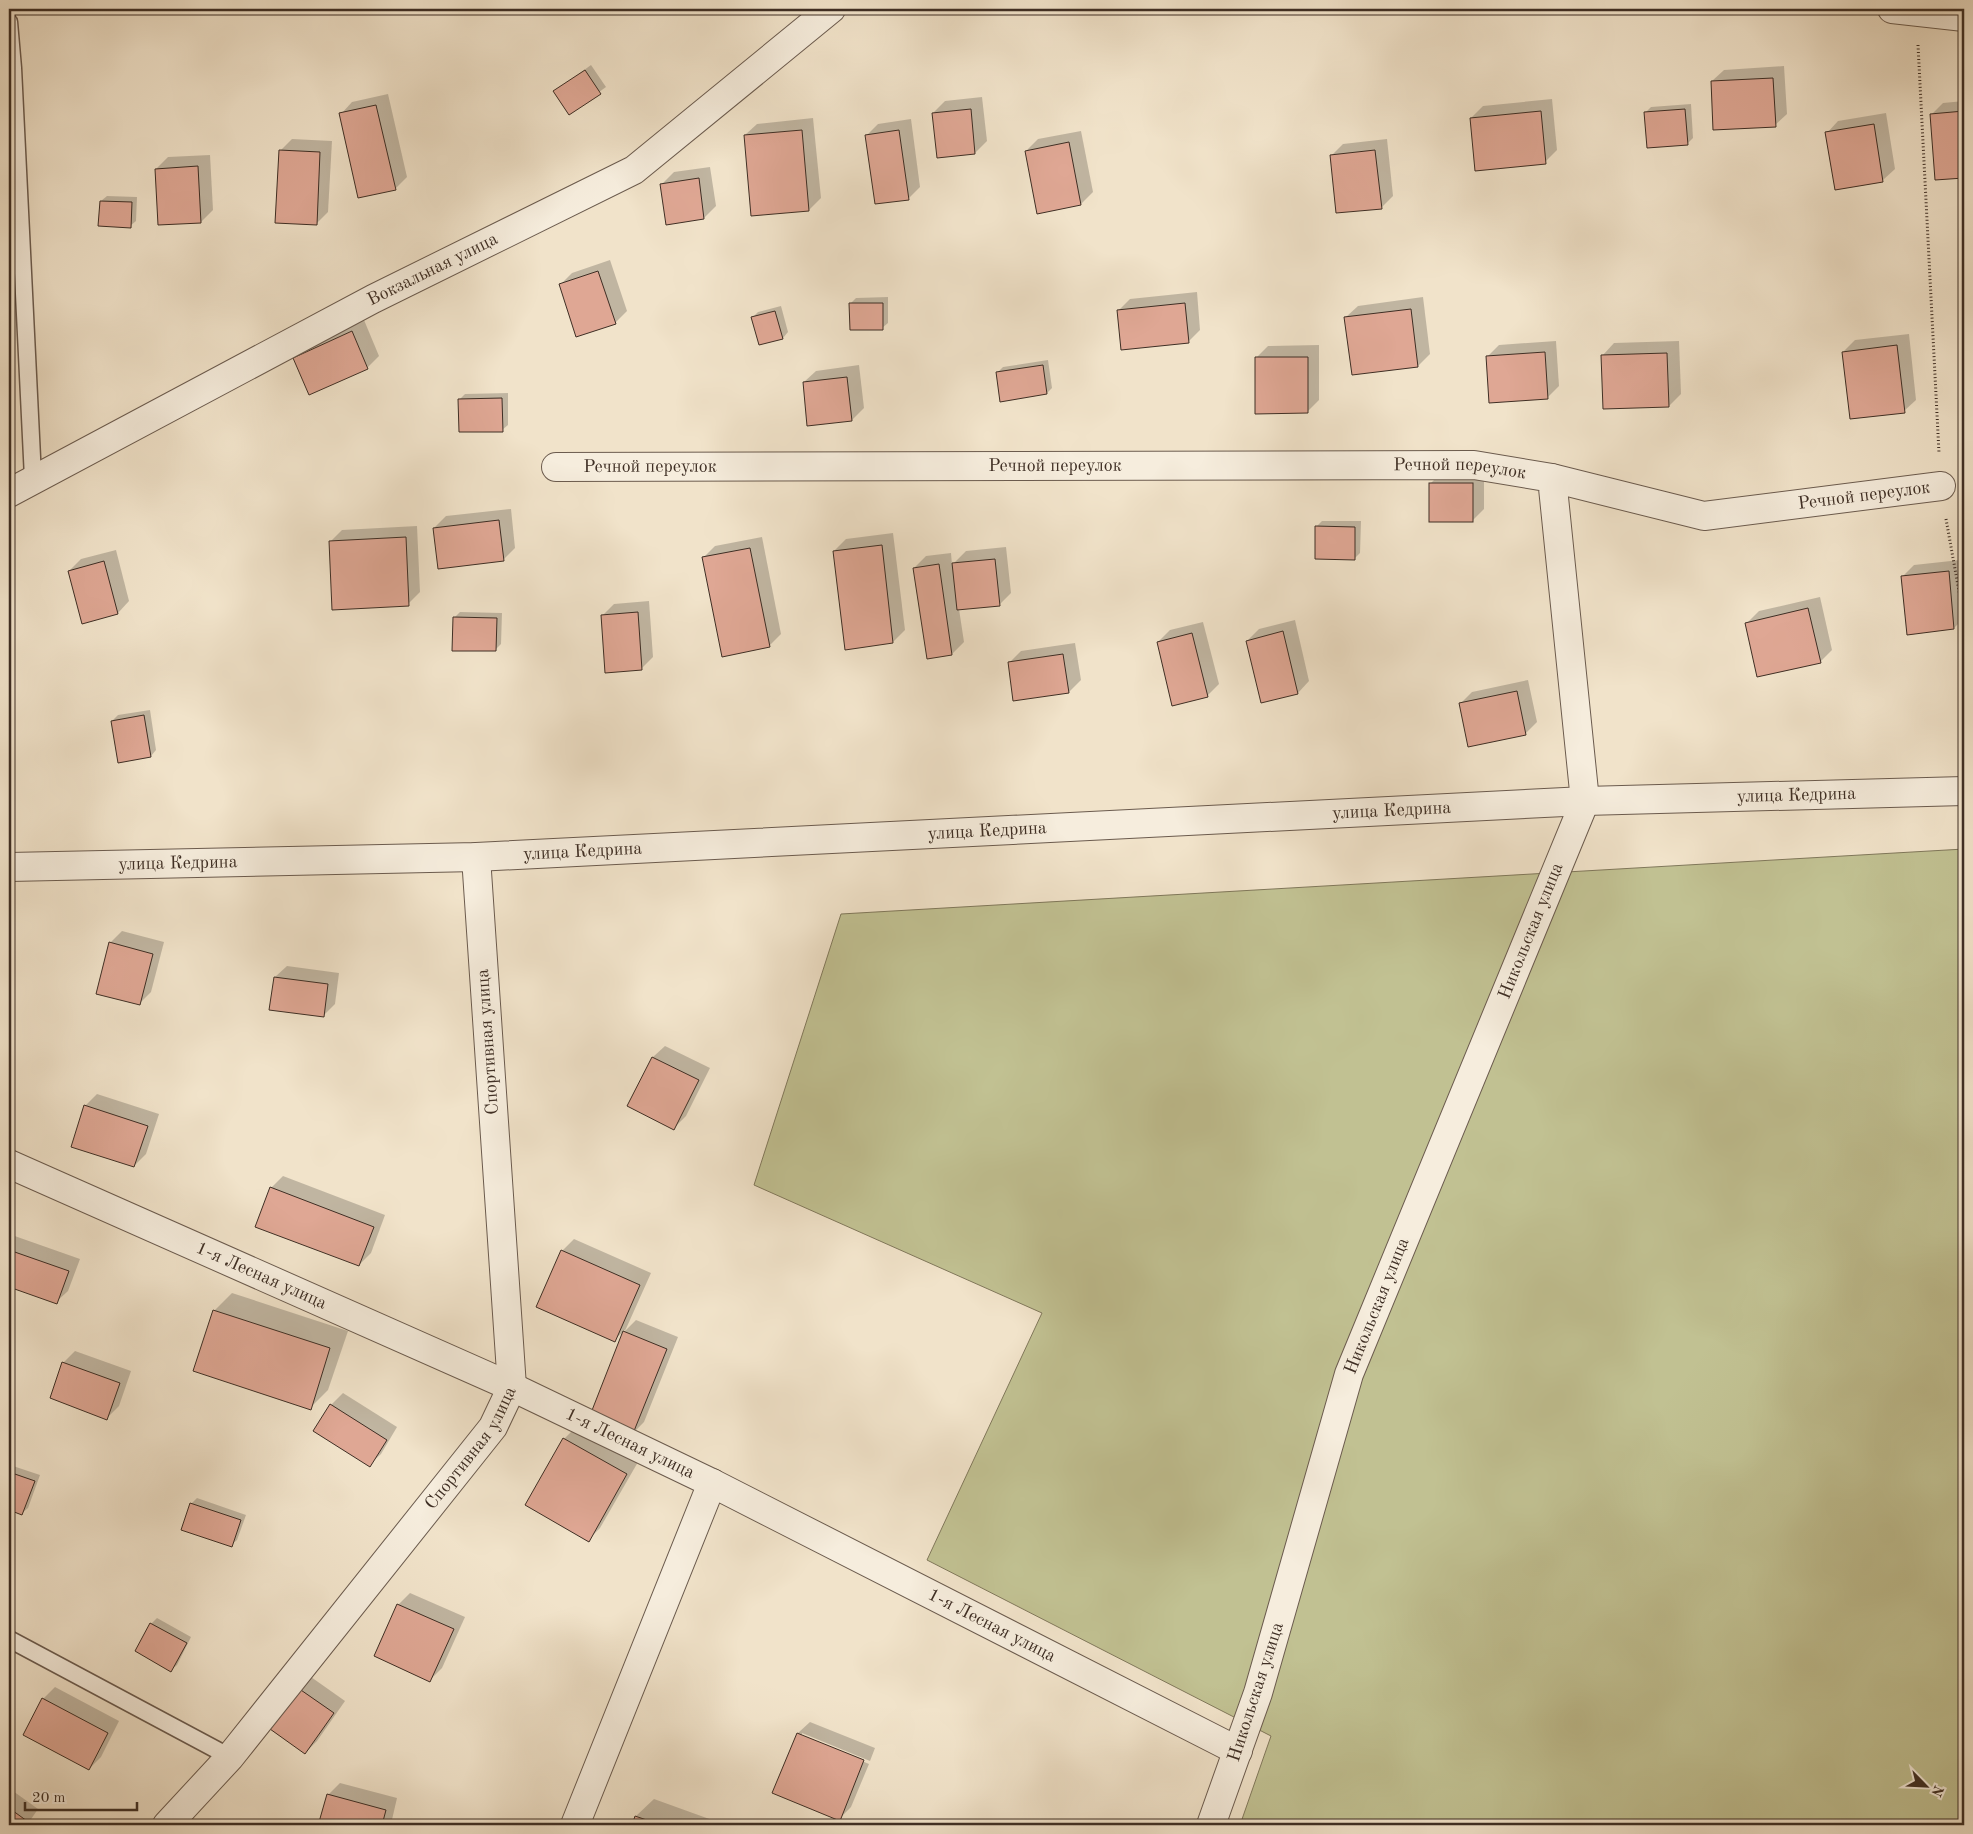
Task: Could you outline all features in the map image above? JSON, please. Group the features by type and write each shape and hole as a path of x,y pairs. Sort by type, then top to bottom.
{"street":[{"name":"Вокзальная улица","path":"9,493 33,478 373,300 634,170 831,9"},
{"path":"1904,10 1964,17"},
{"name":"Речной переулок","path":"556,467 1474,464 1552,478 1704,516 1941,486"},
{"path":"1552,478 1585,801"},
{"name":"улица Кедрина","path":"9,867 476,857 1585,801 1964,791"},
{"name":"Никольская улица","path":"1211,1825 1258,1693 1348,1374 1585,801"},
{"name":"Спортивная улица","path":"167,1825 230,1757 493,1427 512,1387 476,857"},
{"name":"1-я Лесная улица","path":"9,1164 512,1387 712,1483 1238,1751"},
{"path":"575,1825 712,1483"}],"lane":[{"path":"9,22 13,68 33,478"},
{"path":"9,1639 230,1757"}],"path":[{"path":"1904,10 1941,486 1964,619"}],"green space":[{"path":"1964,849 1964,1825 1240,1825 1271,1736 927,1560 1042,1313 754,1185 841,914"}],"building":[{"path":"585,70 601,94 569,115 553,91"},
{"path":"1773,78 1776,127 1713,130 1711,81"},
{"path":"376,105 396,190 358,198 339,113"},
{"path":"971,109 975,154 937,158 932,113"},
{"path":"1685,109 1688,145 1647,148 1644,112"},
{"path":"1541,111 1546,164 1475,171 1470,118"},
{"path":"1964,111 1964,178 1935,180 1930,114"},
{"path":"1874,124 1883,182 1835,190 1825,132"},
{"path":"802,130 809,211 751,216 744,135"},
{"path":"899,130 909,200 875,204 865,135"},
{"path":"1069,142 1081,205 1037,214 1025,151"},
{"path":"279,150 320,152 317,225 275,223"},
{"path":"1375,150 1382,209 1336,213 1330,155"},
{"path":"198,166 201,223 158,225 155,169"},
{"path":"699,178 704,219 666,225 660,184"},
{"path":"100,201 132,202 131,228 98,226"},
{"path":"598,271 616,324 576,337 559,284"},
{"path":"849,303 883,303 883,330 850,330"},
{"path":"1185,303 1189,343 1121,350 1117,310"},
{"path":"1411,309 1418,367 1352,375 1344,317"},
{"path":"775,311 783,339 759,345 751,317"},
{"path":"352,331 368,369 309,395 293,358"},
{"path":"1897,345 1905,413 1850,419 1842,352"},
{"path":"1545,352 1548,399 1489,403 1486,356"},
{"path":"1667,353 1669,407 1603,409 1601,355"},
{"path":"1255,357 1308,357 1308,413 1255,414"},
{"path":"1043,365 1047,394 1000,402 996,372"},
{"path":"847,377 852,421 807,426 803,382"},
{"path":"502,398 503,432 459,432 458,399"},
{"path":"1429,483 1473,483 1473,522 1429,522"},
{"path":"499,520 504,561 438,569 433,528"},
{"path":"1315,526 1355,527 1355,560 1315,559"},
{"path":"406,537 409,606 332,610 329,541"},
{"path":"882,545 893,643 845,650 833,551"},
{"path":"750,548 770,647 722,657 702,557"},
{"path":"995,559 1000,606 957,610 952,563"},
{"path":"104,561 118,614 82,624 68,571"},
{"path":"939,564 952,655 927,659 913,568"},
{"path":"1949,571 1954,629 1907,635 1901,576"},
{"path":"1808,608 1821,663 1757,677 1745,623"},
{"path":"638,612 642,670 605,673 601,615"},
{"path":"453,617 497,618 496,651 452,651"},
{"path":"1283,631 1298,694 1261,703 1246,641"},
{"path":"1192,633 1208,697 1172,706 1157,642"},
{"path":"1063,654 1069,693 1013,701 1008,662"},
{"path":"1517,691 1526,735 1468,747 1459,703"},
{"path":"144,715 151,757 118,763 111,721"},
{"path":"109,942 153,954 140,1005 96,994"},
{"path":"274,977 328,984 324,1017 269,1010"},
{"path":"652,1057 699,1080 674,1130 627,1106"},
{"path":"84,1105 148,1126 134,1167 71,1147"},
{"path":"270,1187 374,1227 359,1266 255,1227"},
{"path":"9,1250 69,1271 57,1304 9,1287"},
{"path":"561,1250 640,1285 615,1342 536,1307"},
{"path":"213,1310 330,1348 311,1410 193,1371"},
{"path":"623,1331 667,1349 632,1436 589,1418"},
{"path":"62,1362 120,1383 107,1420 50,1398"},
{"path":"330,1404 387,1440 370,1467 313,1431"},
{"path":"563,1438 627,1474 589,1542 525,1505"},
{"path":"9,1472 35,1481 22,1515 9,1510"},
{"path":"190,1503 241,1520 232,1547 181,1530"},
{"path":"397,1604 454,1629 430,1682 374,1656"},
{"path":"150,1623 187,1643 171,1672 135,1651"},
{"path":"298,1688 334,1713 305,1754 270,1729"},
{"path":"42,1698 108,1733 89,1770 23,1735"},
{"path":"797,1733 864,1760 840,1821 772,1793"},
{"path":"327,1794 386,1810 382,1825 332,1825 319,1822"},
{"path":"9,1808 27,1821 25,1825 9,1825"},
{"path":"635,1816 661,1825 632,1825"}]}
